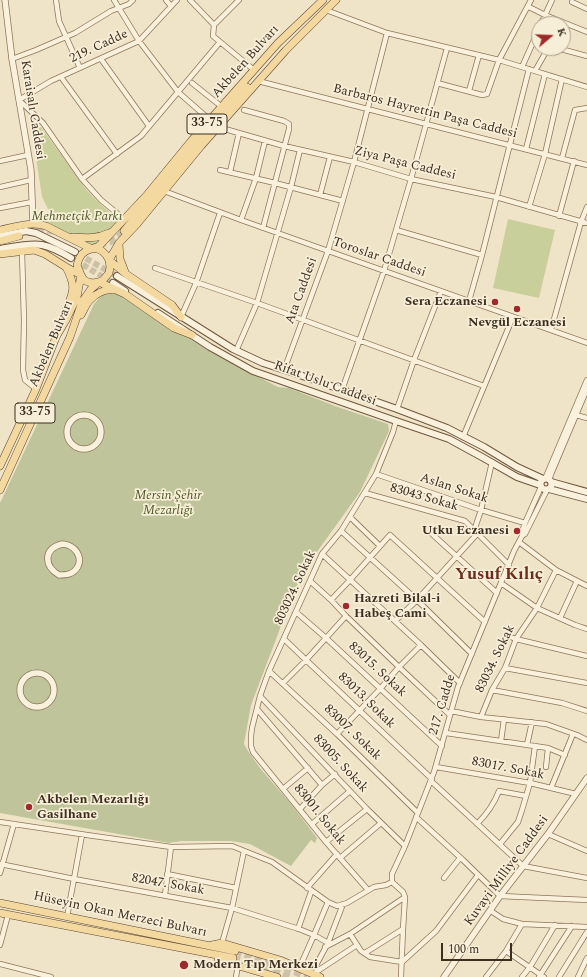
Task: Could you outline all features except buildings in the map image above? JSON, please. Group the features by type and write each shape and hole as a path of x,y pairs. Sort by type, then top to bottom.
{"main road":[{"name":"Akbelen Bulvarı","path":"119,243 137,224 258,81 286,50 336,0"},
{"name":"Akbelen Bulvarı","path":"92,249 99,246 146,196 278,43 319,2"},
{"name":"33-75","path":"124,231 187,154 219,118 286,50"},
{"path":"0,230 39,224 92,249 98,249 126,274 172,305 181,317"},
{"path":"0,236 26,231 36,233 75,252"},
{"path":"68,237 101,237 113,231"},
{"path":"0,241 19,236"},
{"name":"33-75","path":"101,281 109,273 109,260 119,243"},
{"path":"119,243 120,259 126,274"},
{"path":"0,249 42,245 72,258"},
{"name":"33-75","path":"81,275 77,265 79,259 82,254 92,249"},
{"path":"0,254 34,250 45,254 81,275 84,280 88,282 92,283 101,281 114,287 174,328 192,335"},
{"name":"33-75","path":"56,337 61,320 73,292 72,278 66,267"},
{"name":"Akbelen Bulvarı","path":"0,466 36,389 56,337 77,297 81,275"},
{"name":"Rifat Uslu Caddesi","path":"117,276 236,351 263,364 397,409 447,428 484,447 546,484"},
{"name":"Akbelen Bulvarı","path":"0,490 70,337 82,302 91,289 101,281"},
{"name":"33-75","path":"70,337 89,301 102,292 114,287"},
{"name":"Rifat Uslu Caddesi","path":"192,335 253,371 449,439 516,476 546,484"},
{"path":"546,484 587,492"},
{"path":"546,484 587,499"},
{"name":"Hüseyin Okan Merzeci Bulvarı","path":"0,903 208,945 234,955 206,953 4,914"},
{"path":"208,945 222,943 280,960 316,973"},
{"path":"206,953 218,960 277,977"}],"street":[{"name":"Karaisalı Caddesi","path":"5,0 12,59 31,170 33,224"},
{"path":"56,0 59,21 80,68"},
{"path":"114,0 139,41 178,92 210,120"},
{"path":"12,59 75,33 111,11 129,4 133,0"},
{"path":"166,0 171,6"},
{"name":"219. Cadde","path":"19,100 51,81 139,41 177,0"},
{"path":"190,0 214,25"},
{"path":"239,0 214,25 213,36 254,70"},
{"path":"437,83 482,95 487,94 500,60 532,0"},
{"path":"545,15 552,0"},
{"path":"572,2 587,9"},
{"path":"529,7 587,32"},
{"path":"326,10 387,34 500,60 587,87"},
{"name":"Ata Caddesi","path":"284,370 328,251 354,162 387,34"},
{"path":"82,179 141,136 220,42"},
{"path":"522,67 531,47"},
{"path":"342,390 384,271 447,48"},
{"path":"571,52 587,56"},
{"path":"469,91 479,55"},
{"path":"535,71 544,56"},
{"path":"101,59 149,126"},
{"path":"469,302 529,69"},
{"path":"526,149 545,74"},
{"path":"61,77 117,154"},
{"path":"529,207 546,154 562,79"},
{"name":"Barbaros Hayrettin Paşa Caddesi","path":"258,81 368,110 510,144 587,165"},
{"path":"192,83 222,107"},
{"path":"19,100 43,124 82,179 101,200 124,219"},
{"path":"562,158 575,110 587,108"},
{"path":"244,110 284,121 289,124 289,129 263,228"},
{"name":"Ziya Paşa Caddesi","path":"218,127 284,146 354,162 411,179 496,197 587,223"},
{"path":"230,172 239,133"},
{"path":"241,220 256,178 265,141"},
{"path":"236,351 257,303 291,187 300,150"},
{"path":"0,160 28,155"},
{"path":"320,195 330,157"},
{"path":"559,216 574,162"},
{"path":"220,170 343,201"},
{"path":"0,187 31,180"},
{"name":"Toroslar Caddesi","path":"164,191 220,213 587,343"},
{"path":"0,208 32,202"},
{"path":"551,330 581,222 587,207"},
{"path":"181,317 196,283 220,213"},
{"path":"396,230 482,255"},
{"path":"22,252 24,321 23,370 25,380 36,389"},
{"path":"155,268 303,319 484,386"},
{"path":"397,409 441,291"},
{"path":"463,436 513,317"},
{"name":"217. Cadde","path":"522,534 525,534 587,380"},
{"name":"217. Cadde","path":"392,882 392,874 405,846 436,767 460,684 519,542 525,523 552,472 587,389"},
{"path":"83,415 98,421 101,432 100,438 93,447 81,449 72,444 69,439 68,429 73,420 77,417 83,415"},
{"path":"576,415 587,418"},
{"name":"803024. Sokak","path":"254,752 251,746 251,736 256,709 269,671 322,554 341,531 376,474 396,421"},
{"path":"394,621 417,600 476,532 492,462"},
{"name":"Aslan Sokak","path":"376,474 481,510 525,523"},
{"name":"83043 Sokak","path":"364,493 465,521 509,565"},
{"path":"350,517 380,546"},
{"path":"341,531 417,600 472,654"},
{"path":"331,600 390,534 485,622"},
{"path":"432,534 457,555 497,593"},
{"path":"519,542 556,570 587,586"},
{"path":"67,544 72,546 78,553 79,563 73,572 59,575 48,564 49,553 56,545 67,544"},
{"path":"322,554 421,645 460,684"},
{"name":"83034. Sokak","path":"481,717 492,690 505,668 516,639 537,608 556,570"},
{"path":"310,581 399,667 451,713 546,724 587,740"},
{"path":"560,618 577,581"},
{"path":"501,583 537,608 587,629"},
{"name":"83015. Sokak","path":"296,612 442,746"},
{"path":"283,683 346,616"},
{"path":"508,636 587,656"},
{"name":"83013. Sokak","path":"284,639 360,710 477,824 523,866"},
{"path":"337,734 421,645"},
{"path":"505,668 587,683"},
{"name":"83007. Sokak","path":"269,671 337,734 460,858 500,896"},
{"path":"31,674 42,674 51,681 54,692 53,697 46,705 40,707 30,706 22,698 20,687 26,677 31,674"},
{"path":"492,690 562,703 587,711"},
{"name":"83005. Sokak","path":"260,696 367,809 405,846"},
{"path":"256,709 322,785"},
{"path":"501,741 504,719"},
{"path":"527,745 532,722"},
{"path":"446,733 548,748 565,755"},
{"path":"551,788 573,734"},
{"path":"500,844 518,822 530,783 535,746"},
{"path":"546,767 548,748"},
{"name":"83001. Sokak","path":"254,752 326,842 368,890"},
{"name":"83017. Sokak","path":"436,767 530,783 576,794"},
{"path":"283,788 308,768"},
{"path":"300,809 322,785 335,774"},
{"name":"Kuvayi Milliye Caddesi","path":"444,977 500,896 548,834 587,778"},
{"path":"312,824 350,791"},
{"path":"477,824 486,815 499,791 526,796"},
{"path":"326,842 367,809"},
{"path":"0,822 171,847 232,846 272,862 307,888 328,902 337,906 347,903 374,887 386,885 392,882 403,892 405,897 402,930 401,977"},
{"path":"307,888 339,856 381,823"},
{"path":"0,873 1,864 14,824"},
{"path":"548,834 585,850 587,844"},
{"path":"67,916 82,835"},
{"path":"165,895 171,847"},
{"path":"222,943 232,908 244,851"},
{"path":"444,878 460,858"},
{"name":"82047. Sokak","path":"1,864 232,908 314,935 327,945"},
{"path":"523,866 587,878"},
{"path":"167,874 236,888"},
{"path":"402,962 436,931 478,875"},
{"path":"298,929 311,892"},
{"path":"500,896 587,900"},
{"path":"327,945 350,934 405,897"},
{"path":"302,962 328,902"},
{"path":"316,973 343,904"},
{"path":"490,911 503,919 522,924 587,927"},
{"path":"0,945 4,914"},
{"path":"486,977 506,951 522,924"},
{"path":"522,977 556,925"},
{"path":"506,951 530,966 541,976 572,926"},
{"path":"364,954 402,930"},
{"path":"559,977 587,932"},
{"path":"350,934 364,954 370,957 402,962"},
{"path":"316,973 357,945"},
{"path":"578,977 587,958"},
{"path":"0,964 51,977"},
{"path":"236,977 238,965"}],"green space":[{"name":"Mehmetçik Parkı","path":"41,127 85,188 118,220 101,242 91,246 77,246 43,229 40,223 51,215 42,197 32,132"},
{"path":"508,219 555,230 539,298 493,288"},
{"name":"Mersin Şehir Mezarlığı","path":"113,291 213,353 278,387 289,388 388,424 389,431 360,492 309,563 291,597 251,705 244,744 260,768 291,804 317,838 315,843 311,840 291,866 250,844 231,841 181,841 169,843 0,813 0,503 94,304 105,292"}],"tunnel":[{"path":"27,233 39,229 55,231"},
{"path":"99,244 113,241 124,231"},
{"path":"78,254 117,276"},
{"path":"75,260 113,283"},
{"path":"235,951 279,965 307,977"},
{"path":"233,958 289,977"}],"place":[{"name":"Sera Eczanesi","path":"495,302"},
{"name":"Nevgül Eczanesi","path":"517,309"},
{"name":"Utku Eczanesi","path":"517,531"},
{"name":"Hazreti Bilal-i Habeş Cami","path":"346,606"},
{"name":"Akbelen Mezarlığı Gasilhane","path":"29,807"},
{"name":"Modern Tıp Merkezi","path":"184,965"}],"district":[{"name":"Yusuf Kılıç","path":"499,576"}]}
